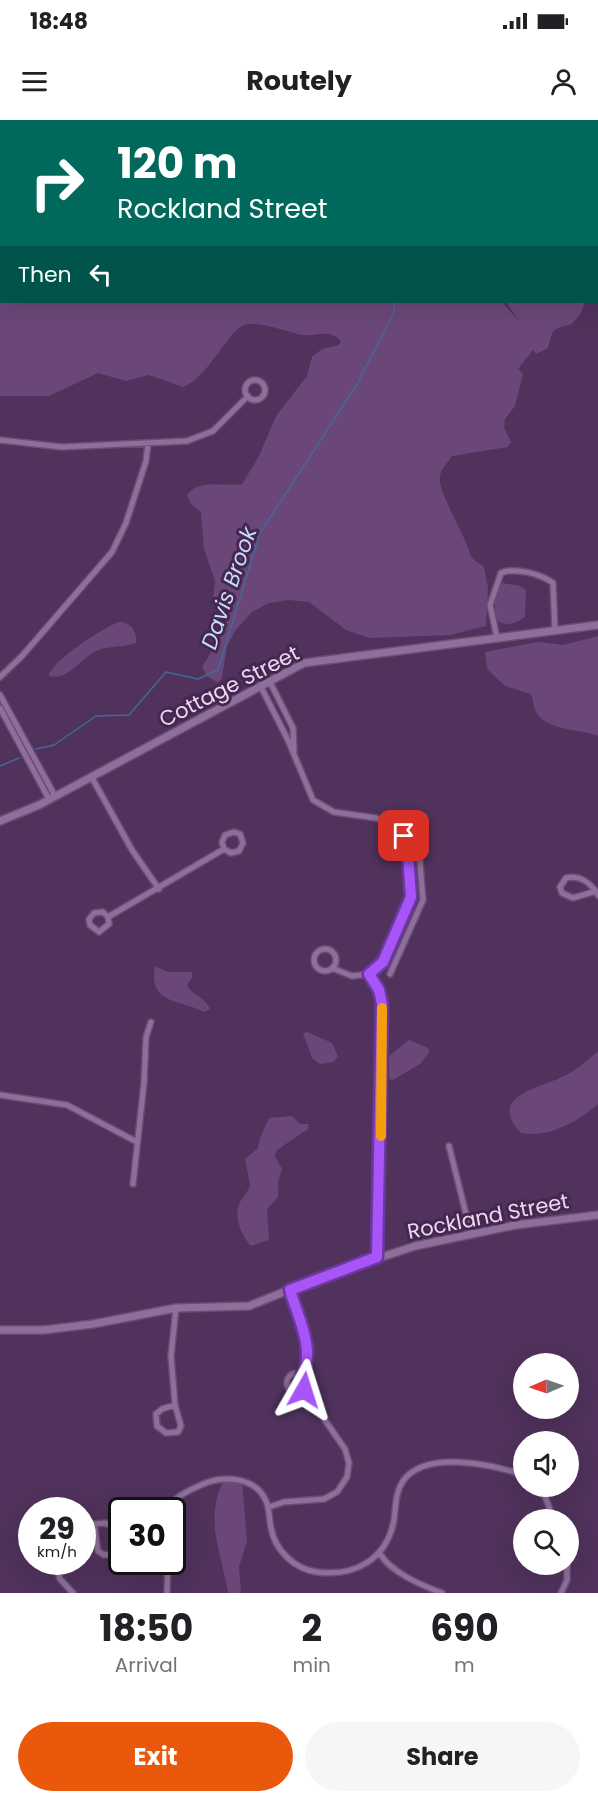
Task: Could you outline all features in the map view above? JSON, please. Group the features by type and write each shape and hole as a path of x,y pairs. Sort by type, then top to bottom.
{"street":[{"path":"0,440 62,447 148,444 201,438 220,425 248,396"},
{"path":"0,677 22,656 112,552 126,523 146,461 148,444"},
{"path":"497,638 490,604 501,573 511,570 542,577 553,583 555,631"},
{"name":"Cottage Street","path":"0,821 52,797 296,666 321,660 598,625"},
{"path":"269,680 293,728 294,754"},
{"path":"260,685 294,754 313,800 321,807 336,812 376,818 400,830 407,841 411,897 383,962 369,974 352,976 332,968 322,970 316,967 314,960 316,953 322,949 332,952 335,961 332,968"},
{"path":"0,695 52,797"},
{"path":"0,708 52,797"},
{"path":"91,776 132,850 159,889"},
{"path":"390,974 423,900 416,832 410,815"},
{"path":"237,832 242,837 243,843 239,851 231,853 224,849 223,838 228,833 237,832"},
{"path":"404,836 416,832"},
{"path":"108,916 159,889 224,849"},
{"path":"578,877 597,893 573,898 562,893 560,887 566,878 578,877"},
{"path":"411,897 423,900"},
{"path":"393,940 404,946"},
{"path":"369,974 379,990 382,1004 377,1257"},
{"path":"133,1184 144,1083 146,1037 151,1022"},
{"path":"0,1095 67,1105 137,1142"},
{"path":"449,1146 471,1234"},
{"name":"Rockland Street","path":"0,1330 44,1330 93,1324 176,1308 238,1308 262,1303 377,1257 471,1234 557,1218 598,1215"},
{"path":"290,1290 308,1350 307,1364 302,1374"},
{"path":"175,1405 162,1409 156,1414 157,1426 166,1433 180,1430 175,1405 171,1348 176,1308"},
{"path":"302,1374 291,1374 286,1383 292,1392 304,1390"},
{"path":"302,1374 307,1380 304,1390"},
{"path":"268,1507 328,1498 339,1489 347,1477 349,1463 345,1449 304,1390"},
{"path":"178,1497 217,1480 233,1479 247,1482 258,1490 268,1507 275,1542 286,1557 302,1568 320,1572 344,1571 361,1567 380,1554 392,1529 397,1492 405,1478 418,1468 466,1462 487,1464 513,1472"},
{"path":"107,1523 114,1527 117,1545 112,1554 104,1555 98,1551 94,1524 107,1523"},
{"path":"380,1554 386,1563 399,1572 442,1593"},
{"path":"59,1575 74,1593"},
{"path":"167,1593 168,1575"},
{"path":"561,1593 567,1575"}],"shaded area":[{"path":"0,303 503,303 519,321 507,303 585,303 581,313 572,324 554,330 548,348 536,354 533,350 518,369 523,374 515,406 505,419 504,428 511,442 508,447 452,456 441,473 442,491 470,554 484,567 488,588 486,626 450,635 369,638 346,630 309,602 289,600 269,603 252,612 235,631 227,646 222,678 218,683 207,676 202,667 220,638 231,609 213,600 215,581 204,549 201,512 191,504 187,495 192,490 205,485 242,484 259,456 276,416 307,376 312,357 322,349 339,345 341,341 327,334 302,335 247,324 233,334 201,374 183,387 149,375 126,381 98,373 49,396 0,396"},
{"path":"502,583 520,586 526,590 525,617 514,623 507,624 496,619 495,595"},
{"path":"119,622 132,628 136,643 99,650 67,673 56,677 49,676 51,670 67,655 90,638"},
{"path":"598,636 598,736 548,723 536,712 531,694 505,686 487,669 485,652 538,642 563,645"},
{"path":"155,966 168,972 192,972 192,978 187,985 192,992 205,1001 210,1009 204,1012 168,999 161,994 156,988 154,979"},
{"path":"307,1032 332,1043 338,1056 334,1062 320,1064 312,1058 303,1033"},
{"path":"409,1040 428,1048 429,1053 420,1064 393,1080 389,1079 389,1056"},
{"path":"598,1051 598,1104 581,1117 553,1131 521,1133 512,1121 510,1111 513,1102 529,1090 570,1073"},
{"path":"292,1116 300,1124 309,1124 308,1129 277,1150 275,1156 282,1169 278,1182 278,1197 267,1209 269,1240 251,1246 241,1231 237,1213 240,1202 250,1185 245,1159 258,1148 269,1118"},
{"path":"242,1481 247,1541 239,1567 241,1593 228,1593 216,1537 215,1510 223,1482"}],"waterway":[{"name":"Davis Brook","path":"36,749 54,745 96,716 129,715 166,672 198,679 218,670 260,533 356,386 394,312 394,303"},
{"name":"Davis Brook","path":"0,766 19,758"}],"slow traffic":[{"path":"381,1136 382,1008"}],"route":[{"path":"304,1390 307,1380 302,1374 307,1364 308,1350 290,1290 377,1257 381,1149 382,1004 379,990 369,974 383,962 411,897 407,841 404,836"}]}
